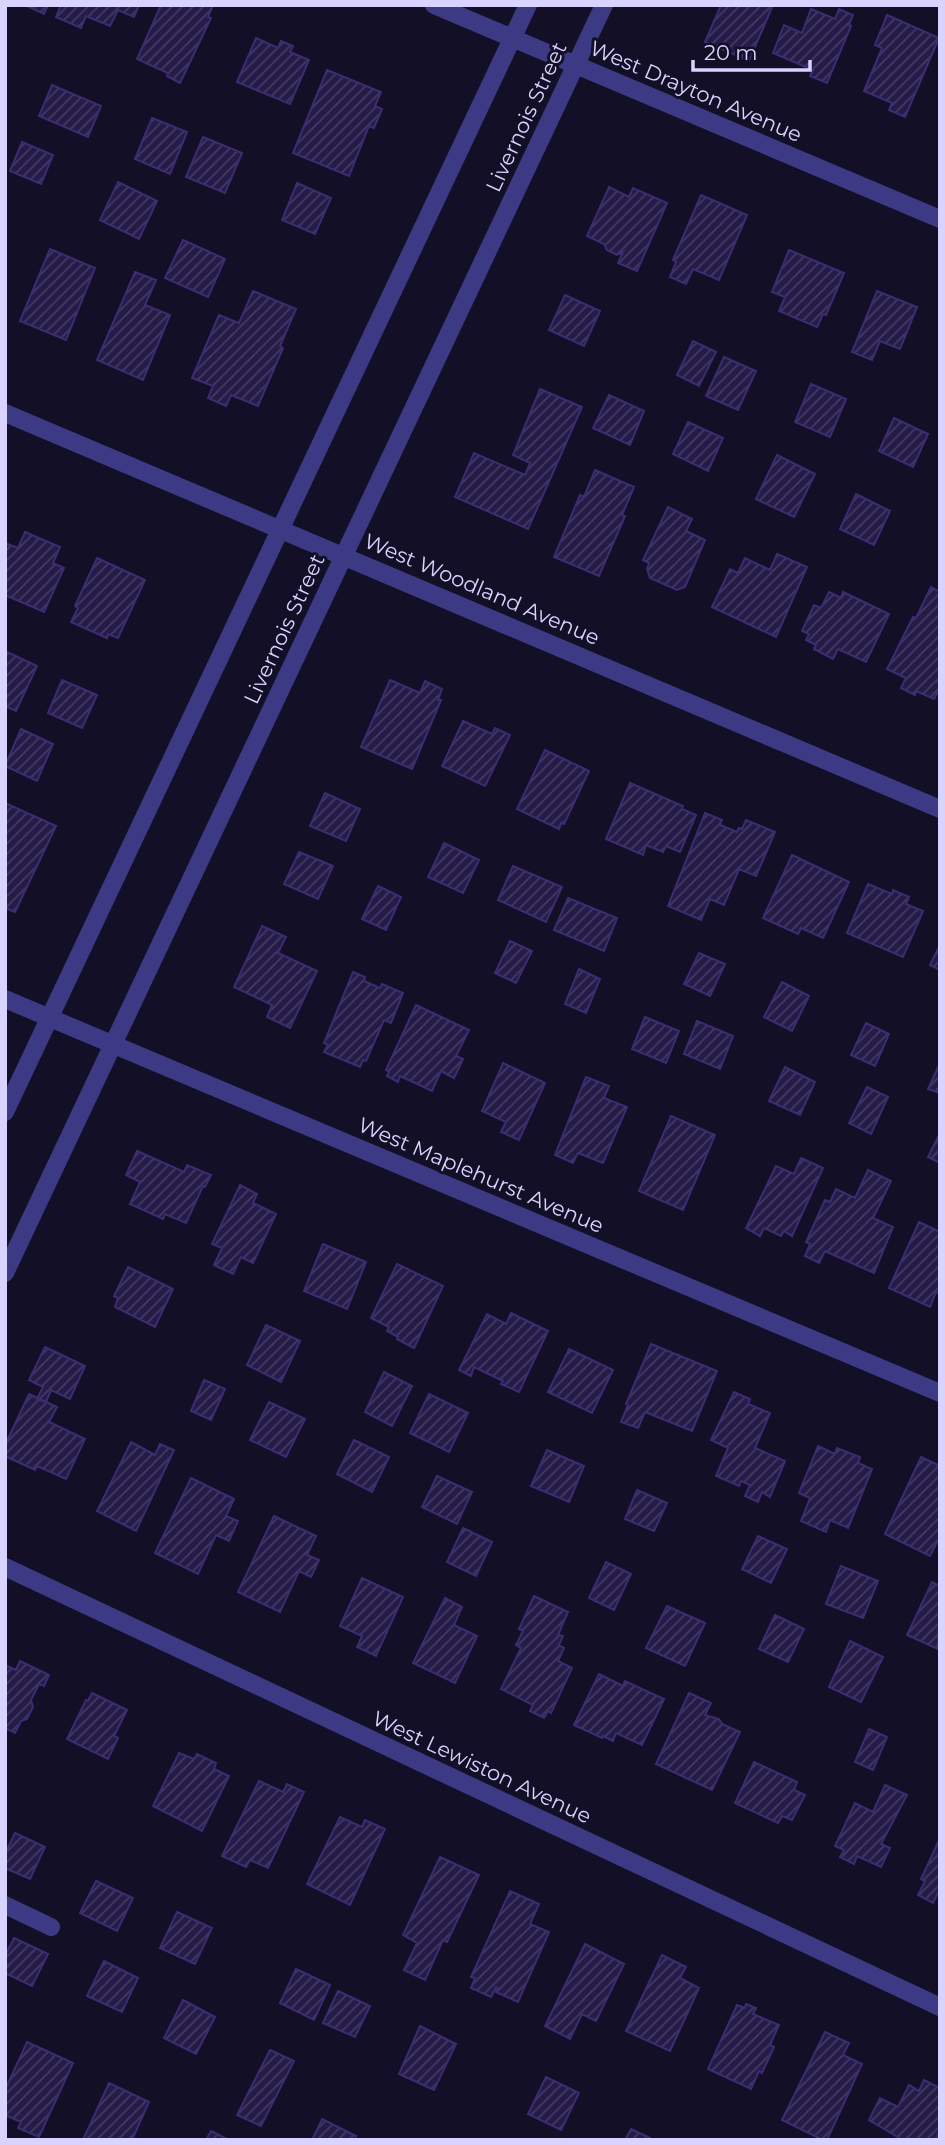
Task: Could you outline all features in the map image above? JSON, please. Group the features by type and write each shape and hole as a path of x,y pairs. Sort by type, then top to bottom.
{"street":[{"name":"West Drayton Avenue","path":"433,5 940,219"},
{"name":"Livernois Street","path":"5,1112 528,5"},
{"name":"Livernois Street","path":"5,1273 604,5"},
{"name":"West Woodland Avenue","path":"5,413 940,809"},
{"name":"West Maplehurst Avenue","path":"5,999 940,1393"},
{"name":"West Lewiston Avenue","path":"5,1567 940,2007"},
{"path":"5,1905 51,1927"}],"building":[{"path":"25,5 48,5 44,14"},
{"path":"61,5 139,5 134,17 118,10 110,26 86,16 81,28 56,17"},
{"path":"161,5 213,5 208,17 211,18 180,83 167,76 168,73 137,59"},
{"path":"721,5 773,5 749,61 705,42"},
{"path":"811,9 835,19 839,9 853,15 827,83 810,76 813,70 773,53 784,25 802,33"},
{"path":"887,15 939,38 905,117 889,110 892,103 864,91 882,48 875,45"},
{"path":"256,38 278,48 281,41 293,46 290,52 309,60 290,104 237,82"},
{"path":"327,70 381,92 375,106 382,109 374,128 369,126 349,176 293,153"},
{"path":"52,85 101,106 88,137 39,116"},
{"path":"152,118 187,132 170,174 135,159"},
{"path":"203,137 242,153 225,193 186,177"},
{"path":"22,142 53,155 41,184 10,171"},
{"path":"118,182 157,201 139,239 100,220"},
{"path":"297,183 331,198 315,234 282,220"},
{"path":"609,187 629,197 633,188 667,203 637,271 618,263 623,252 617,255 607,250 604,244 587,236"},
{"path":"701,195 747,215 719,280 693,269 686,284 670,277 676,262 673,260"},
{"path":"183,240 225,259 208,297 165,278"},
{"path":"50,249 95,268 66,340 20,321"},
{"path":"789,250 844,273 826,315 823,314 817,327 779,311 785,297 772,292"},
{"path":"135,272 156,280 145,305 170,315 143,380 97,360"},
{"path":"253,291 296,309 280,346 283,348 258,406 231,395 226,406 208,398 213,386 192,378 219,315 239,323"},
{"path":"877,291 917,307 900,349 880,341 872,360 852,352"},
{"path":"565,295 600,311 584,346 549,330"},
{"path":"693,341 716,352 699,386 677,375"},
{"path":"724,357 756,371 738,410 706,396"},
{"path":"811,384 846,399 830,437 795,422"},
{"path":"540,389 582,407 528,529 455,497 474,453 525,475 530,463 513,455"},
{"path":"609,395 644,411 630,445 593,428"},
{"path":"894,418 928,434 913,467 879,451"},
{"path":"688,422 723,438 708,471 673,454"},
{"path":"777,455 815,474 794,517 756,499"},
{"path":"595,470 634,487 622,515 625,516 599,576 554,557 580,495 584,497"},
{"path":"856,494 890,511 874,545 840,529"},
{"path":"668,507 692,519 686,531 705,540 685,587 677,590 650,578 647,569 649,563 643,560"},
{"path":"25,532 60,547 53,563 64,568 44,612 5,595 5,543 18,548"},
{"path":"777,554 807,567 776,637 712,607 730,569 738,573 745,558 770,570"},
{"path":"97,558 145,580 118,638 108,634 107,638 71,622 78,608 75,606"},
{"path":"931,587 940,592 940,688 934,699 916,691 915,695 901,688 906,678 887,669"},
{"path":"829,592 841,598 843,592 889,614 866,662 838,649 833,659 814,649 816,645 806,640 809,634 802,631 814,605 821,608"},
{"path":"5,651 37,666 16,711 5,706"},
{"path":"62,680 97,695 82,728 48,713"},
{"path":"390,680 420,693 425,681 442,689 438,700 441,700 412,769 361,747"},
{"path":"463,721 492,734 495,728 510,735 485,786 442,766"},
{"path":"21,729 53,744 37,781 5,766"},
{"path":"545,750 589,771 564,824 561,823 559,829 517,809"},
{"path":"630,783 683,806 682,809 696,815 680,852 666,846 663,852 646,845 643,855 606,839"},
{"path":"325,793 360,809 346,841 310,826"},
{"path":"5,803 56,826 15,912 5,908"},
{"path":"705,813 722,820 720,825 737,832 739,828 742,829 746,820 775,832 756,876 739,869 724,905 710,899 701,920 668,906"},
{"path":"444,843 479,860 463,893 428,877"},
{"path":"299,852 333,866 318,899 284,884"},
{"path":"792,855 849,882 823,938 801,928 798,934 763,918"},
{"path":"513,866 562,887 546,922 498,900"},
{"path":"868,884 892,894 893,890 909,897 906,904 923,911 903,957 847,933"},
{"path":"378,886 401,897 386,930 362,919"},
{"path":"568,898 617,918 604,951 554,930"},
{"path":"262,926 286,937 278,953 317,971 290,1028 267,1017 272,1005 234,987"},
{"path":"510,941 532,951 516,983 495,973"},
{"path":"940,945 940,970 930,965"},
{"path":"699,953 725,964 710,996 684,984"},
{"path":"579,969 600,979 586,1013 565,1004"},
{"path":"353,972 365,977 364,981 380,988 382,984 403,993 391,1023 384,1020 366,1061 363,1060 360,1067 324,1052 328,1045 324,1043"},
{"path":"782,982 809,996 792,1031 764,1017"},
{"path":"416,1005 469,1030 456,1056 463,1059 454,1078 441,1071 432,1091 400,1076 398,1082 387,1076 389,1072 386,1070"},
{"path":"645,1017 679,1031 666,1063 632,1049"},
{"path":"697,1021 733,1036 720,1069 684,1054"},
{"path":"866,1023 889,1034 875,1066 851,1055"},
{"path":"503,1063 545,1083 519,1140 501,1132 506,1122 482,1111"},
{"path":"940,1063 940,1093 928,1089"},
{"path":"785,1067 815,1082 800,1115 769,1101"},
{"path":"586,1077 609,1086 604,1098 627,1107 603,1163 578,1153 573,1163 555,1155"},
{"path":"867,1087 888,1097 871,1134 849,1123"},
{"path":"671,1116 715,1135 683,1210 639,1191"},
{"path":"940,1133 940,1163 928,1157"},
{"path":"137,1151 184,1172 187,1165 211,1175 186,1223 165,1214 163,1219 130,1204 140,1182 126,1175"},
{"path":"801,1158 823,1168 792,1236 784,1231 781,1236 764,1228 760,1236 746,1228 776,1166 794,1174"},
{"path":"868,1170 891,1181 873,1218 893,1227 874,1273 825,1251 819,1263 805,1256 810,1244 806,1242 825,1200 830,1202 836,1189 855,1198"},
{"path":"240,1185 257,1194 253,1203 276,1214 253,1263 241,1257 233,1274 214,1265 222,1248 212,1244"},
{"path":"919,1222 940,1232 940,1294 936,1292 930,1307 889,1288"},
{"path":"323,1244 366,1262 347,1309 304,1291"},
{"path":"397,1264 443,1286 414,1348 387,1331 389,1327 371,1318"},
{"path":"128,1267 173,1289 155,1327 115,1307 118,1298 114,1296"},
{"path":"511,1313 548,1331 519,1392 474,1367 471,1376 459,1370 487,1314 506,1324"},
{"path":"266,1325 300,1341 281,1382 247,1365"},
{"path":"651,1344 717,1371 692,1431 645,1412 638,1428 621,1422"},
{"path":"45,1347 85,1366 70,1399 51,1390 46,1402 37,1399 43,1387 29,1380"},
{"path":"569,1349 613,1370 592,1413 548,1392"},
{"path":"384,1372 412,1386 392,1426 365,1412"},
{"path":"204,1380 225,1389 211,1420 191,1411"},
{"path":"734,1392 750,1399 748,1404 770,1413 755,1448 785,1461 770,1497 762,1492 758,1502 745,1496 750,1485 741,1481 739,1486 716,1476 728,1448 711,1440"},
{"path":"29,1394 57,1407 49,1422 85,1439 66,1479 37,1466 35,1470 5,1456 5,1445"},
{"path":"429,1394 468,1413 449,1452 410,1433"},
{"path":"269,1402 305,1419 286,1457 250,1440"},
{"path":"354,1440 389,1457 372,1492 337,1474"},
{"path":"131,1442 155,1455 160,1444 174,1450 136,1531 97,1511"},
{"path":"818,1446 835,1454 837,1448 860,1457 858,1463 872,1469 848,1528 830,1520 826,1532 801,1521 810,1498 799,1493"},
{"path":"547,1450 584,1466 569,1502 531,1486"},
{"path":"921,1457 940,1466 940,1536 930,1556 885,1534"},
{"path":"437,1476 472,1492 457,1524 422,1507"},
{"path":"191,1478 234,1499 226,1516 238,1521 229,1541 216,1535 198,1574 155,1553"},
{"path":"637,1490 667,1503 654,1531 625,1519"},
{"path":"274,1516 316,1536 307,1555 319,1560 311,1577 299,1571 280,1612 238,1592"},
{"path":"463,1528 492,1542 476,1576 447,1562"},
{"path":"758,1536 787,1549 771,1583 742,1569"},
{"path":"606,1562 631,1574 614,1610 589,1598"},
{"path":"841,1566 878,1581 863,1618 826,1604"},
{"path":"362,1578 403,1597 376,1656 357,1647 362,1636 340,1626"},
{"path":"932,1582 940,1586 938,1649 907,1635"},
{"path":"534,1596 568,1612 558,1635 563,1636 559,1645 564,1648 558,1661 572,1668 551,1713 548,1711 544,1718 530,1711 533,1705 501,1689 521,1648 516,1645 523,1631 519,1629"},
{"path":"445,1598 462,1607 454,1625 477,1636 455,1683 413,1663"},
{"path":"667,1606 705,1623 685,1666 646,1648"},
{"path":"775,1615 804,1629 788,1662 759,1649"},
{"path":"850,1641 883,1657 861,1702 829,1687"},
{"path":"20,1661 49,1675 44,1686 39,1684 31,1700 33,1707 15,1733 5,1728 5,1665 16,1670"},
{"path":"599,1674 623,1686 625,1681 664,1699 642,1745 616,1733 613,1741 603,1736 602,1738 574,1725"},
{"path":"92,1693 127,1710 114,1736 118,1738 108,1759 67,1739"},
{"path":"689,1693 711,1703 705,1715 719,1719 722,1724 740,1732 712,1790 656,1764"},
{"path":"869,1729 887,1737 873,1770 855,1762"},
{"path":"179,1753 194,1759 197,1754 216,1763 214,1769 229,1776 202,1831 153,1806"},
{"path":"754,1762 797,1782 794,1790 805,1795 792,1820 782,1816 778,1823 735,1803"},
{"path":"259,1781 283,1792 287,1784 304,1792 268,1868 250,1860 246,1867 222,1856"},
{"path":"885,1785 907,1795 881,1844 890,1848 881,1867 857,1856 854,1864 840,1857 844,1850 835,1846 855,1803 873,1812"},
{"path":"340,1817 362,1827 365,1820 385,1829 350,1905 307,1884"},
{"path":"15,1833 45,1847 30,1879 5,1868 5,1854"},
{"path":"940,1838 940,1889 933,1903 918,1895 925,1881 921,1879"},
{"path":"440,1857 479,1875 447,1942 443,1940 425,1980 404,1970 417,1943 403,1935"},
{"path":"96,1881 133,1898 117,1931 80,1913"},
{"path":"510,1891 539,1904 530,1924 549,1932 518,2002 496,1992 496,1987 491,1997 471,1988 475,1978 471,1977"},
{"path":"177,1912 212,1928 195,1964 160,1948"},
{"path":"14,1938 48,1954 32,1986 5,1973 5,1956"},
{"path":"585,1944 624,1964 596,2021 582,2014 570,2039 545,2026"},
{"path":"662,1955 686,1967 680,1978 699,1988 670,2051 626,2031"},
{"path":"104,1961 138,1978 122,2012 87,1996"},
{"path":"296,1969 330,1985 314,2020 280,2003"},
{"path":"338,1991 370,2006 355,2037 323,2023"},
{"path":"183,2000 215,2017 196,2054 164,2038"},
{"path":"746,2004 756,2008 753,2014 779,2025 770,2045 774,2047 751,2089 708,2069 737,2005 745,2008"},
{"path":"420,2026 456,2044 434,2090 399,2074"},
{"path":"825,2032 849,2043 843,2055 862,2064 827,2140 823,2140 782,2120"},
{"path":"27,2042 73,2063 39,2137 18,2128 21,2122 5,2115 5,2090"},
{"path":"270,2050 294,2061 261,2126 237,2115"},
{"path":"546,2077 579,2093 561,2130 528,2114"},
{"path":"924,2080 940,2088 940,2131 935,2140 903,2140 869,2120 880,2098 898,2107 909,2085 919,2091"},
{"path":"109,2083 149,2102 132,2140 83,2140"},
{"path":"322,2119 356,2136 354,2140 312,2140"},
{"path":"631,2129 650,2138 649,2140 625,2140"},
{"path":"211,2131 229,2140 206,2140"}]}
